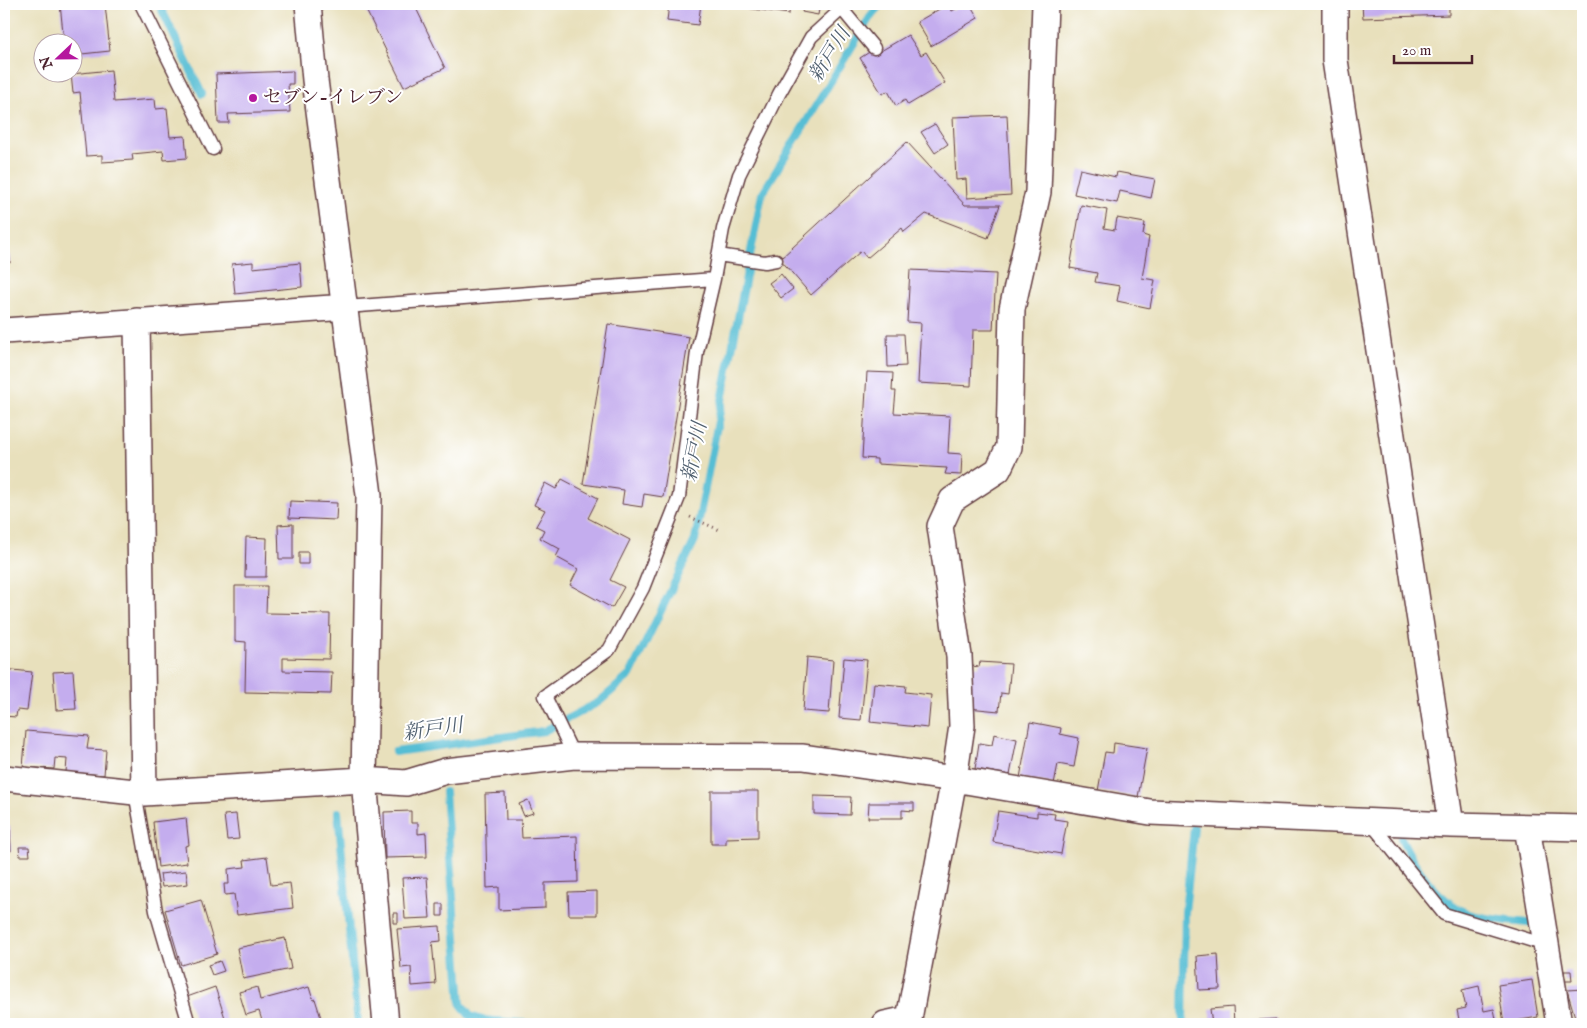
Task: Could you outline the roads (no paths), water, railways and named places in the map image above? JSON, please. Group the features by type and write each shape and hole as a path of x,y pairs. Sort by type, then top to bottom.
{"street":[{"path":"308,4 315,80 369,495 364,780 386,1024"},
{"path":"901,1022 954,779 962,726 959,666 940,526 952,500 998,470 1009,447 1012,310 1038,192 1045,4"},
{"path":"1335,4 1335,60 1450,825"},
{"path":"4,331 346,307"},
{"path":"137,321 140,793"},
{"path":"4,778 140,793 364,780 406,783 446,771 570,750 803,757 954,779 1150,812 1450,825 1583,828"},
{"path":"1527,827 1559,1024"}],"lane":[{"path":"141,4 213,149"},
{"path":"570,750 545,696 609,650 643,588 679,497 697,352 714,279 723,229 739,174 779,94 811,37 844,6 850,18 874,47"},
{"path":"718,255 742,260 771,261"},
{"path":"346,307 714,279"},
{"path":"140,793 156,911 189,1024"},
{"path":"1370,822 1444,914 1546,945"}],"waterway":[{"path":"159,4 202,94"},
{"name":"新戸川","path":"395,752 544,731 599,702 630,675 695,540 762,194 872,14 881,4"},
{"path":"445,792 461,1004 470,1016 482,1020 534,1024"},
{"name":"新戸川","path":"338,812 358,1024"},
{"path":"1183,1024 1185,912 1194,828"},
{"path":"1401,838 1420,872 1447,901 1469,914 1483,918 1527,923"}],"place":[{"name":"セブン-イレブン","path":"253,98"}]}
